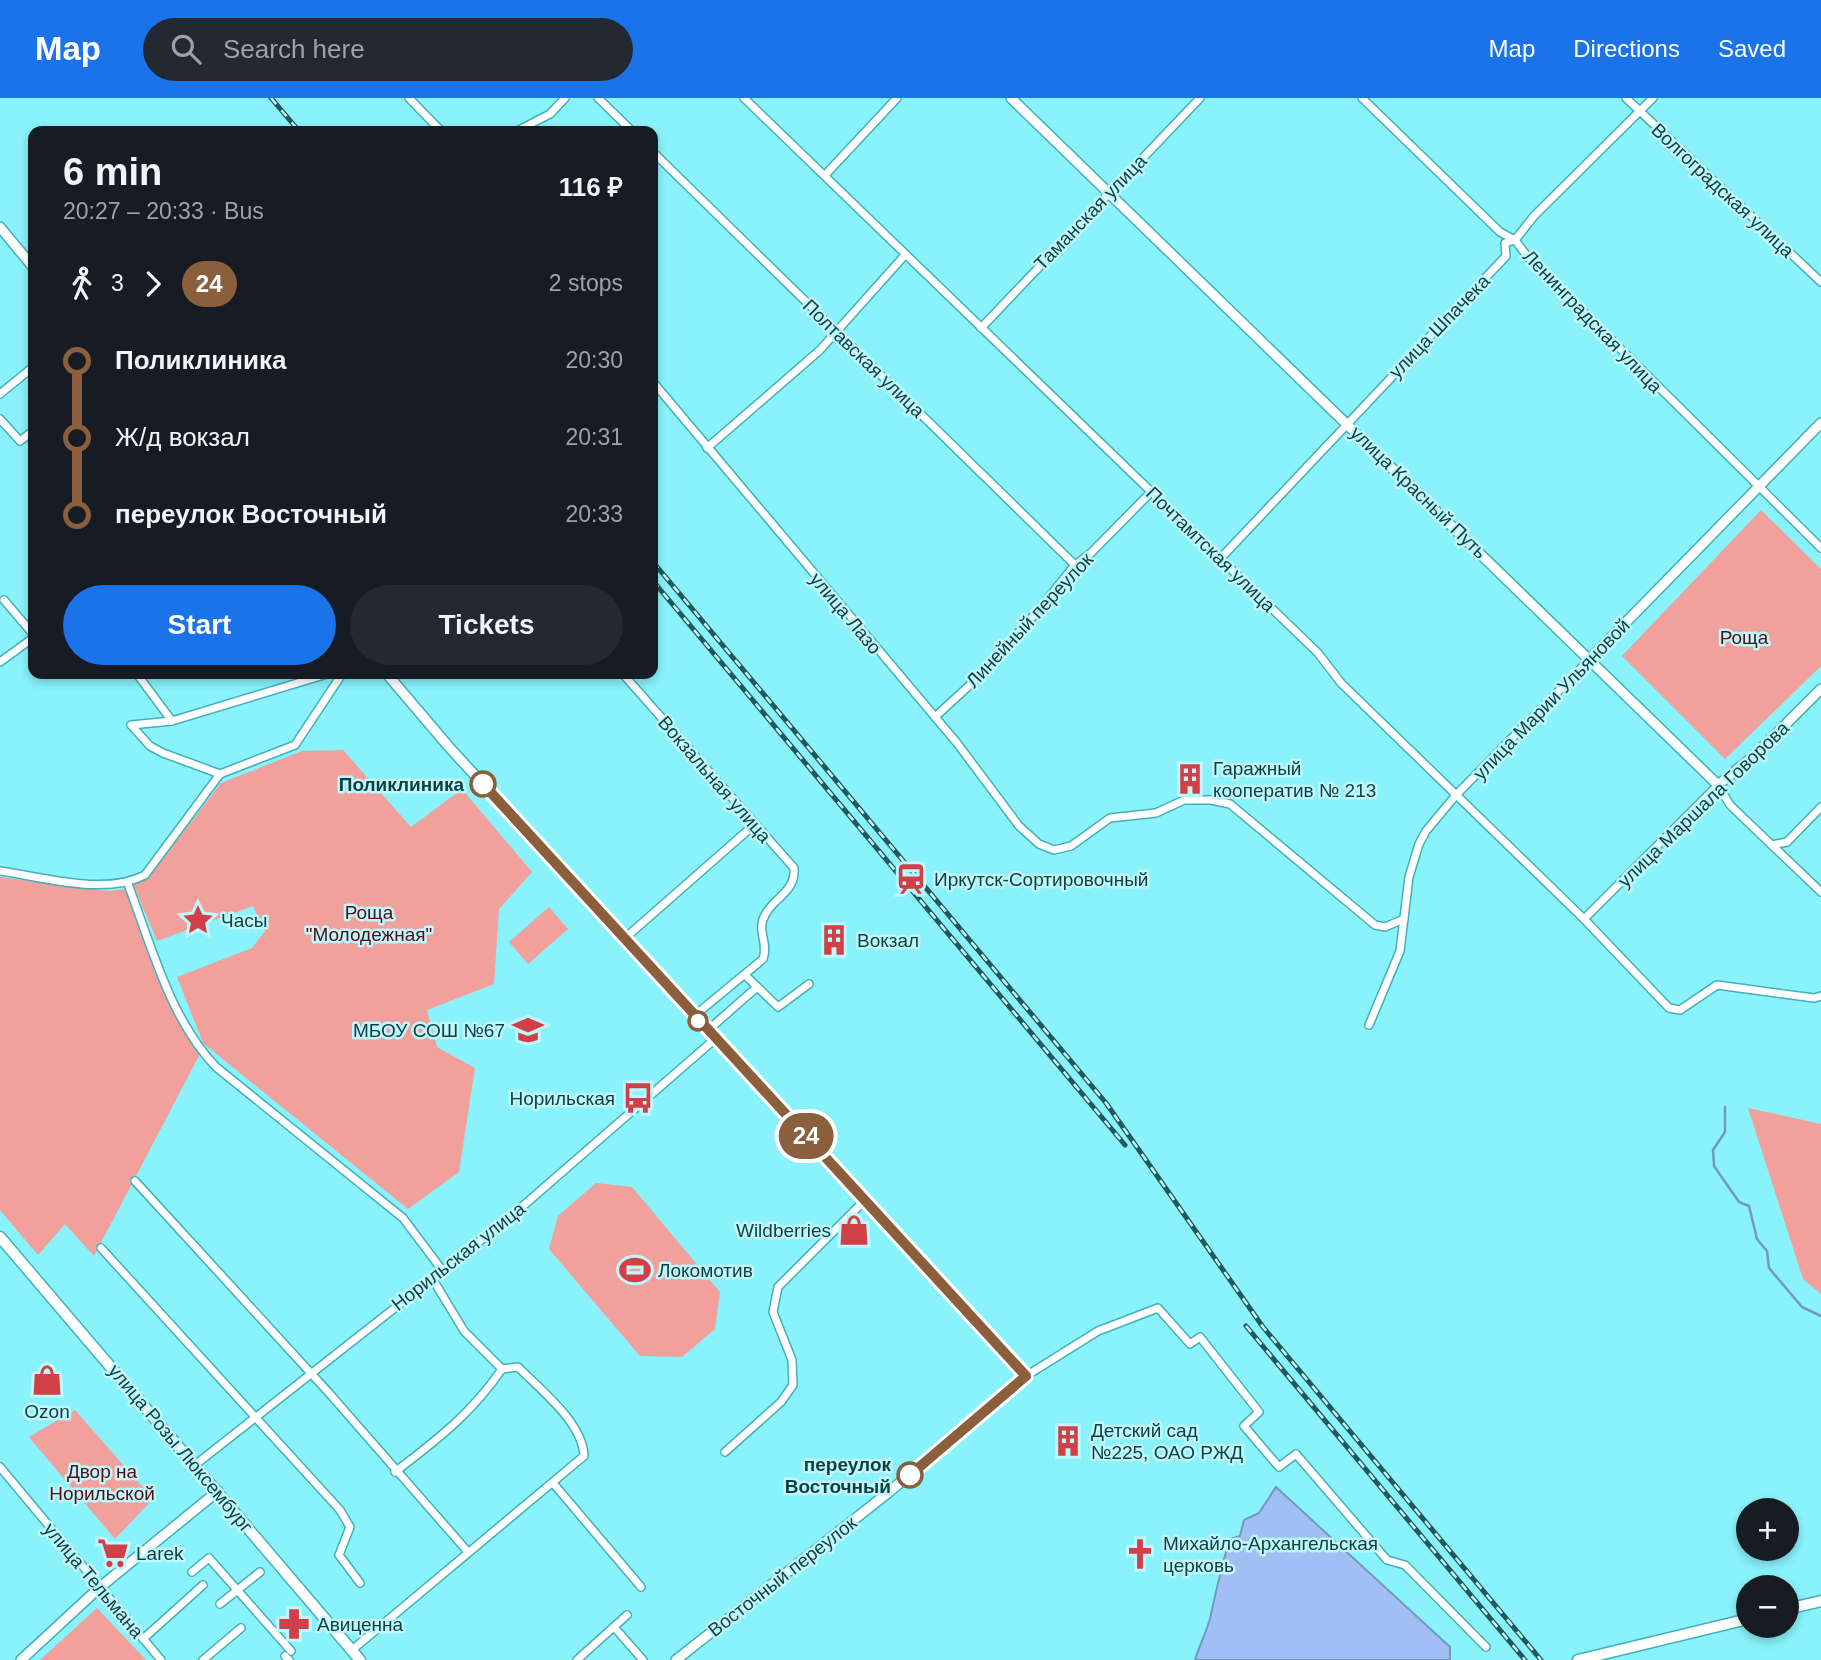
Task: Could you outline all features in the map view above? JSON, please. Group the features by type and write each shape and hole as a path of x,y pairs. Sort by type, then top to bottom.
{"main road":[{"name":"улица Розы Люксембург","path":"0,1237 360,1660"},
{"path":"1799,1606 1821,1601"},
{"path":"1578,1660 1736,1622"}],"street":[{"path":"409,98 436,126"},
{"path":"527,126 550,114 565,98"},
{"path":"597,98 627,126"},
{"name":"Почтамтская улица","path":"744,98 826,174 905,255 1318,653 1341,683 1584,919 1669,1008 1680,1010 1717,985 1814,998 1821,996"},
{"path":"826,174 897,98"},
{"name":"улица Красный Путь","path":"1011,98 1591,658 1718,785 1730,805 1821,892"},
{"name":"Таманская улица","path":"981,328 1200,98"},
{"name":"Ленинградская улица","path":"1362,98 1491,224 1507,237 1516,240 1525,253 1821,548"},
{"name":"Волгоградская улица","path":"1626,98 1821,282"},
{"name":"улица Шпачека","path":"1219,560 1506,256 1505,243 1516,240 1534,216 1653,98"},
{"name":"Полтавская улица","path":"658,157 1075,565"},
{"path":"0,227 28,261"},
{"path":"1506,256 1525,253"},
{"path":"707,448 820,350 905,255"},
{"path":"0,394 28,371"},
{"name":"улица Лазо","path":"658,388 935,717 1019,826 1039,844 1054,850 1070,846 1110,818 1156,813 1184,800 1211,800 1230,804 1375,925 1385,927 1404,919"},
{"path":"0,419 20,441 28,434"},
{"name":"улица Марии Ульяновой","path":"1369,1026 1400,951 1408,885 1419,844 1435,818 1821,423"},
{"name":"Линейный переулок","path":"935,717 1000,653 1075,565 1152,491"},
{"path":"4,600 28,630"},
{"path":"1,661 28,640"},
{"path":"141,679 172,721"},
{"path":"220,774 156,750 131,725 172,721 311,679"},
{"path":"0,871 107,886 128,884 145,875 220,774 295,745 339,679"},
{"path":"391,679 449,747 624,940 866,1199 1026,1376"},
{"name":"Вокзальная улица","path":"627,679 794,868 795,878 791,887 766,911 761,923 766,952 763,959 745,975"},
{"name":"улица Маршала Говорова","path":"1584,919 1718,785 1754,756 1821,689"},
{"path":"1772,845 1787,842 1821,807"},
{"path":"624,940 755,824"},
{"path":"128,884 163,976 196,1047 216,1067 403,1218 442,1270"},
{"path":"694,1016 745,975 778,1007 809,984"},
{"path":"707,1031 756,988"},
{"name":"Норильская улица","path":"195,1465 508,1219 715,1039"},
{"path":"135,1181 468,1552"},
{"path":"725,1452 781,1402 793,1385 792,1360 773,1312 778,1287 866,1199"},
{"path":"101,1248 348,1521 348,1534 340,1555 360,1583"},
{"path":"432,1278 464,1331 502,1369"},
{"name":"Восточный переулок","path":"676,1660 890,1492 1026,1376 1098,1331 1158,1308 1190,1344 1200,1337 1259,1412 1244,1426 1279,1467 1296,1454 1387,1560 1405,1565 1486,1647"},
{"path":"352,1650 584,1456 583,1443 558,1408 518,1367 502,1369 480,1401 453,1428 396,1472"},
{"name":"улица Тельмана","path":"0,1467 161,1660"},
{"path":"553,1482 641,1587"},
{"path":"21,1660 99,1588 218,1491"},
{"path":"192,1572 209,1558 288,1656"},
{"path":"220,1605 260,1572"},
{"path":"143,1639 203,1585"},
{"path":"577,1660 626,1615"},
{"path":"614,1627 643,1660"},
{"path":"203,1660 241,1628"}],"green space":[{"name":"Роща","path":"1761,510 1821,569 1821,666 1725,759 1622,656"},
{"name":"Роща \"Молодежная\"","path":"343,750 411,827 462,789 532,872 499,909 494,984 427,1010 437,1047 475,1068 459,1172 408,1209 203,1043 177,977 252,948 265,931 253,906 157,941 133,884 149,877 221,783 302,751"},
{"path":"0,877 109,891 126,889 156,975 201,1052 94,1256 65,1224 38,1255 0,1210"},
{"path":"549,907 568,929 528,964 509,942"},
{"path":"1748,1108 1821,1124 1821,1294 1803,1279"},
{"name":"Локомотив","path":"596,1183 632,1187 720,1292 715,1329 682,1357 640,1356 549,1249 558,1216"},
{"name":"Двор на Норильской","path":"75,1410 153,1499 115,1539 29,1437"},
{"path":"97,1608 146,1660 40,1660"}],"water":[{"path":"1276,1487 1450,1647 1450,1660 1195,1660 1210,1619 1230,1539 1240,1536 1244,1520 1259,1513"}],"waterway":[{"path":"1725,1107 1725,1132 1713,1150 1714,1166 1739,1202 1749,1206 1757,1239 1767,1251 1769,1268 1802,1307 1821,1316"}],"railway":[{"path":"271,98 295,126"},
{"path":"658,568 1106,1103 1263,1327 1541,1660"},
{"path":"658,587 1125,1145"},
{"path":"1246,1326 1525,1660"}],"bus line":[{"name":"24","path":"483,784 1026,1376 910,1475"}],"place":[{"name":"Гаражный кооператив № 213","path":"1190,779"},
{"name":"Поликлиника","path":"483,784"},
{"name":"Иркутск-Сортировочный","path":"911,879"},
{"name":"Часы","path":"198,920"},
{"name":"Вокзал","path":"834,940"},
{"name":"МБОУ СОШ №67","path":"528,1030"},
{"name":"Норильская","path":"638,1098"},
{"name":"Wildberries","path":"854,1230"},
{"name":"Локомотив","path":"635,1270"},
{"name":"Ozon","path":"47,1380"},
{"name":"Детский сад №225, ОАО РЖД","path":"1068,1441"},
{"name":"переулок Восточный","path":"910,1475"},
{"name":"Larek","path":"113,1553"},
{"name":"Михайло-Архангельская церковь","path":"1140,1554"},
{"name":"Авиценна","path":"294,1624"}]}
